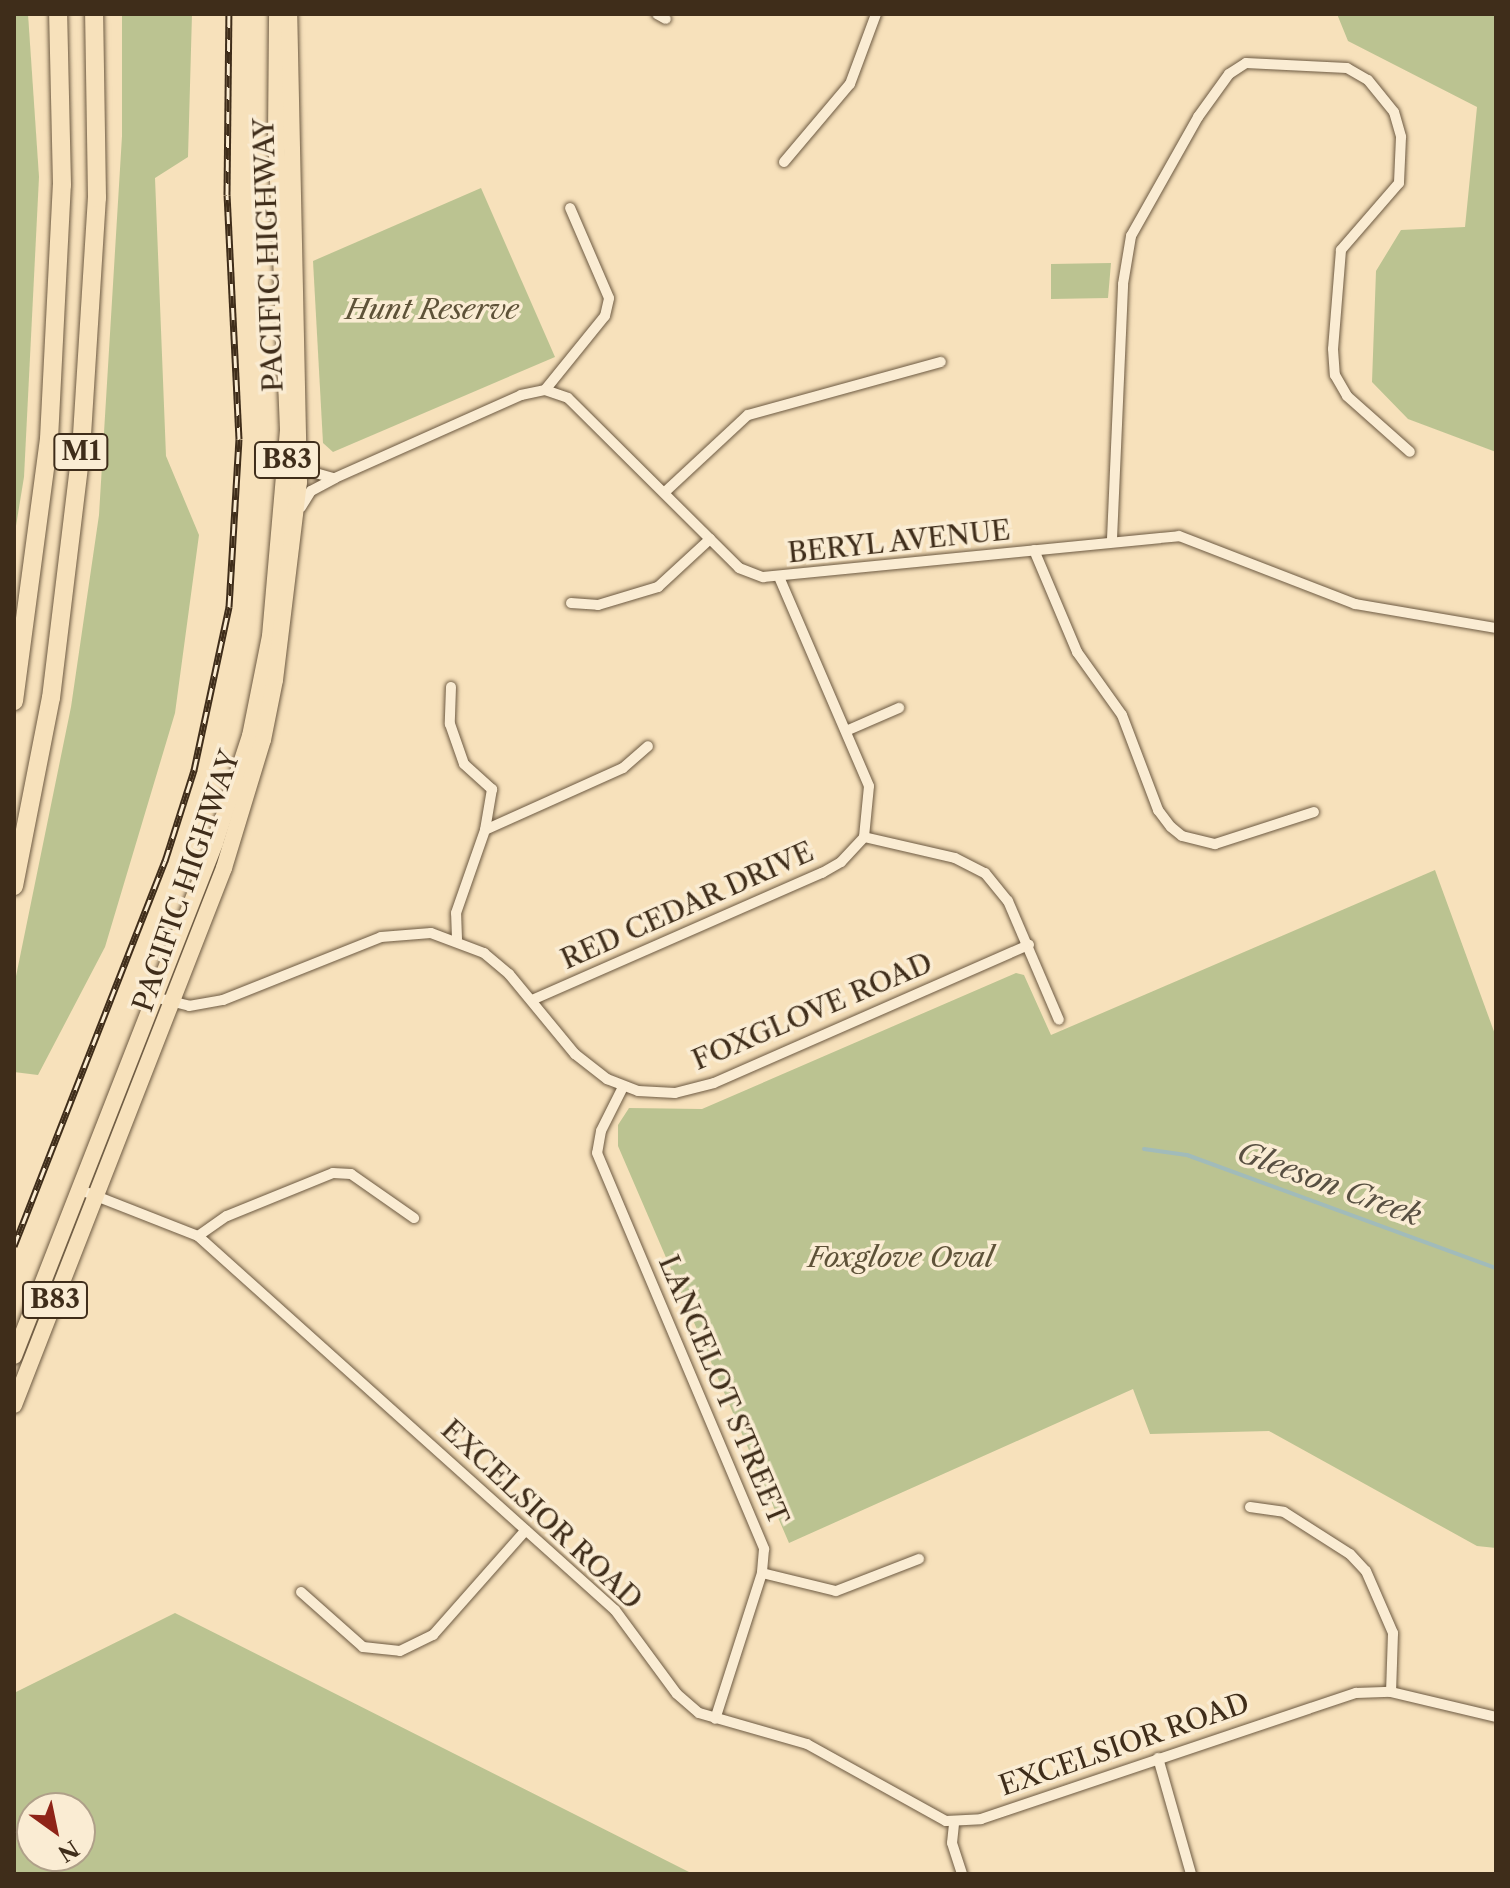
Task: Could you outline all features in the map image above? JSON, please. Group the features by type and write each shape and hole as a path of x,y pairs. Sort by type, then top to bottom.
{"highway":[{"name":"M1","path":"14,701 49,439 62,185 58,14"},
{"name":"M1","path":"14,886 51,698 81,451 97,198 94,14"}],"main road":[{"name":"PACIFIC HIGHWAY","path":"14,1356 215,843 250,736 277,592 288,430 277,14"},
{"name":"PACIFIC HIGHWAY","path":"14,1405 224,868 263,740 282,639 296,519 300,439 288,133 289,14"}],"street":[{"path":"784,162 850,84 876,14"},
{"path":"1112,539 1123,284 1131,236 1229,74 1246,63 1332,66 1359,74 1387,100 1399,124 1399,183 1389,199 1348,236 1336,263 1333,349 1342,390 1410,452"},
{"path":"296,519 304,497 335,478 521,395 545,390 605,316 609,298 570,208"},
{"path":"665,492 748,415 941,362"},
{"name":"BERYL AVENUE","path":"545,390 568,398 739,568 780,579 1112,539 1196,539 1355,604 1496,628"},
{"path":"300,439 312,472 335,478"},
{"path":"571,603 598,605 658,587 710,539"},
{"path":"1034,550 1077,652 1122,715 1152,797 1171,827 1191,840 1215,844 1314,812"},
{"path":"780,579 869,786 864,837 955,858 985,873 1008,901 1059,1020"},
{"path":"451,687 450,724 464,764 492,789 485,830 456,913 457,939"},
{"path":"846,731 899,708"},
{"path":"485,830 623,768 648,746"},
{"name":"RED CEDAR DRIVE","path":"532,1000 822,873 841,862 864,837"},
{"name":"FOXGLOVE ROAD","path":"154,997 189,1006 251,992 381,937 416,932 457,939 492,960 532,1000 575,1054 623,1087 675,1093 714,1083 1029,945"},
{"name":"LANCELOT STREET","path":"623,1087 601,1131 597,1153 760,1530 762,1573 715,1719"},
{"path":"198,1236 227,1216 333,1173 351,1174 414,1218"},
{"name":"EXCELSIOR ROAD","path":"78,1189 198,1236 625,1620 684,1702 715,1719 807,1744 954,1824 1327,1700 1391,1692 1496,1717"},
{"path":"1250,1507 1284,1512 1350,1554 1366,1571 1393,1633 1391,1692"},
{"path":"301,1592 363,1647 400,1651 433,1635 526,1530"},
{"path":"762,1573 836,1591 919,1559"},
{"path":"1158,1758 1191,1874"},
{"path":"954,1824 952,1843 962,1874"}],"green space":[{"path":"14,14 28,14 39,177 24,477 14,538"},
{"path":"122,14 192,14 188,157 155,178 166,456 199,535 175,713 105,947 38,1075 14,1072 14,986 71,707 99,515 122,136"},
{"path":"1337,14 1496,14 1496,452 1408,419 1372,382 1376,271 1401,230 1465,227 1477,107 1348,41"},
{"name":"Hunt Reserve","path":"481,188 555,357 333,452 323,443 313,261"},
{"path":"1111,263 1108,298 1051,299 1051,264"},
{"name":"Foxglove Oval","path":"1435,870 1496,1037 1496,1548 1477,1546 1269,1431 1150,1434 1133,1389 789,1543 618,1146 618,1125 629,1108 702,1109 1016,973 1024,975 1051,1035"},
{"path":"175,1613 693,1874 14,1874 14,1693"}],"waterway":[{"name":"Gleeson Creek","path":"1144,1149 1187,1155 1496,1268"}],"railway":[{"path":"14,1246 165,861 194,770 229,607 239,439 227,195 229,14"}]}
